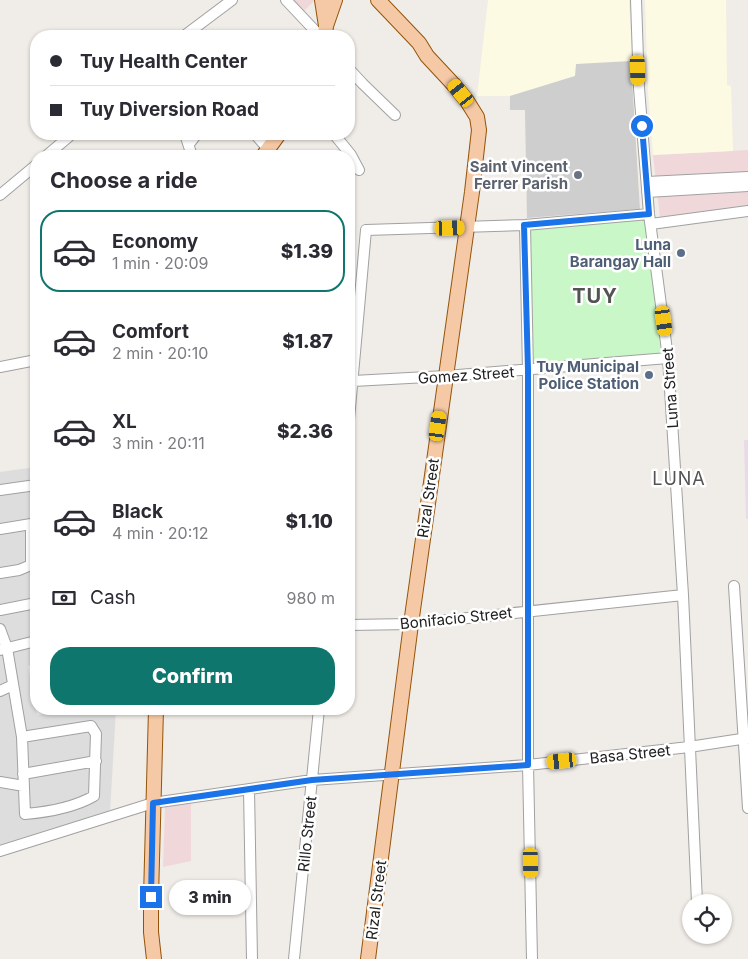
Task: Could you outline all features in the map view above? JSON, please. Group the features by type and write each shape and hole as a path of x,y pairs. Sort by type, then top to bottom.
{"main road":[{"path":"322,0 323,30"},
{"path":"324,30 335,0"},
{"name":"Rizal Street","path":"368,0 414,50 427,56"},
{"name":"Rizal Street","path":"368,959 410,624 467,227 479,130 476,117 467,101 427,56 419,43 378,0"},
{"path":"154,959 151,932 156,715"}],"street":[{"path":"192,30 232,0"},
{"path":"286,0 320,30"},
{"name":"Luna Street","path":"636,0 639,88 647,187 668,358 683,595 697,894"},
{"path":"355,75 395,115"},
{"path":"53,150 65,140"},
{"path":"339,140 347,150"},
{"path":"355,162 359,170"},
{"path":"0,195 30,170"},
{"path":"647,187 748,177"},
{"path":"647,187 748,186"},
{"path":"355,355 366,230 650,219 748,211"},
{"path":"524,225 528,370 528,765 532,959"},
{"path":"355,292 360,291"},
{"name":"Gomez Street","path":"355,381 446,376 668,358"},
{"path":"0,367 30,361"},
{"path":"0,490 30,486"},
{"path":"0,529 30,524"},
{"path":"0,574 30,565"},
{"path":"734,586 746,739 748,808"},
{"name":"Bonifacio Street","path":"355,625 410,624 683,595"},
{"path":"0,610 30,604"},
{"path":"0,629 13,685 22,737 25,814 44,813 82,803 94,796 96,734 91,726 22,737"},
{"path":"4,649 30,642"},
{"path":"0,691 13,685"},
{"name":"Rillo Street","path":"294,959 319,715"},
{"name":"Basa Street","path":"0,851 153,803 312,780 528,765 746,739"},
{"path":"23,774 96,761"},
{"path":"0,782 24,786"},
{"path":"248,789 252,959"}],"shaded area":[{"path":"291,0 315,0 302,13"},
{"path":"488,0 629,0 640,209 575,76 510,96 477,96"},
{"path":"645,0 726,0 727,85 731,86 733,151 653,155 648,91"},
{"path":"631,61 640,209 527,218 525,110 510,110 510,96 575,76 576,64"},
{"path":"748,150 748,206 660,218 653,155"},
{"path":"744,440 748,440 748,519 746,519"},
{"path":"30,468 30,665 28,666 30,677 30,715 116,715 110,812 0,847 0,472"},
{"path":"191,803 191,861 163,867 165,807"}],"green space":[{"path":"645,220 663,354 534,364 530,229"}],"place":[{"name":"Saint Vincent Ferrer Parish","path":"578,175"},
{"name":"Luna Barangay Hall","path":"681,253"},
{"name":"Tuy Municipal Police Station","path":"649,375"}],"district":[{"name":"TUY","path":"595,296"},
{"name":"LUNA","path":"679,478"}],"route":[{"path":"151,897 153,803 312,780 528,765 528,370 524,225 649,214 642,126"}]}
